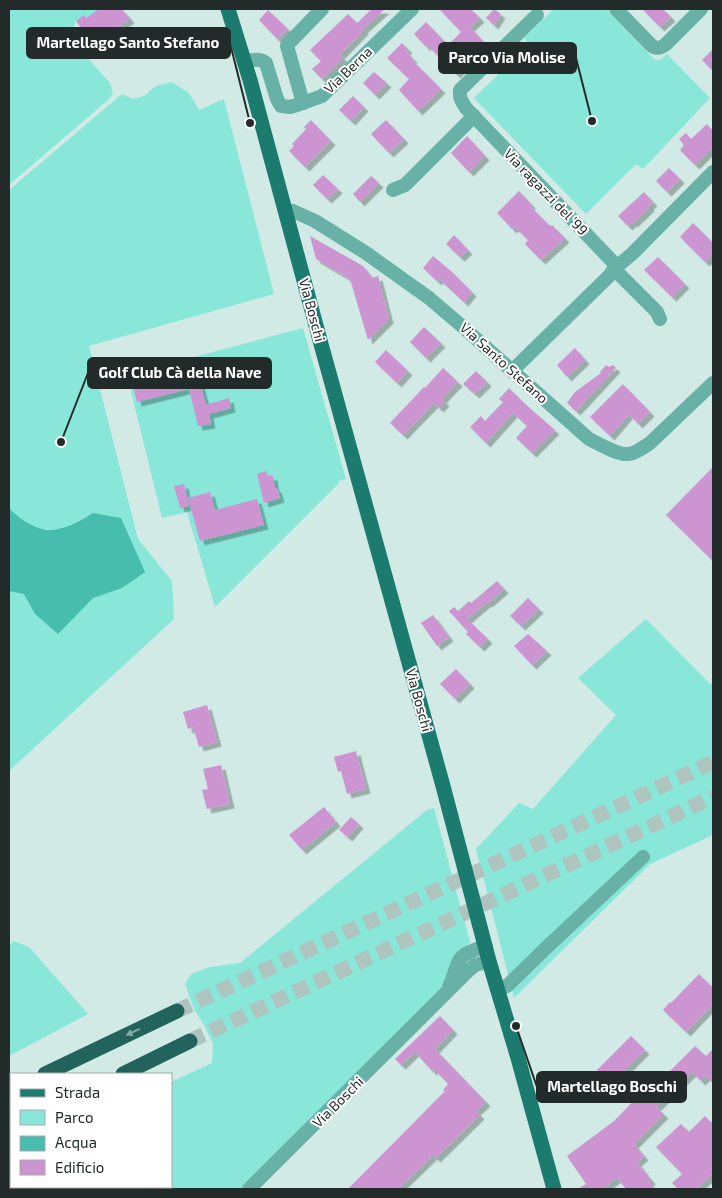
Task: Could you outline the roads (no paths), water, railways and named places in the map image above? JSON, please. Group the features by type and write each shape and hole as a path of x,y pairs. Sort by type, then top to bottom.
{"highway":[{"path":"47,1073 178,1011"},
{"path":"125,1073 190,1041"}],"main road":[{"name":"Via Boschi","path":"228,9 286,211 487,953 554,1189"}],"street":[{"path":"303,103 287,46 322,9"},
{"name":"Via Berna","path":"244,62 258,59 266,63 277,99 282,106 290,107 303,103 322,96 412,9"},
{"path":"616,9 654,48 658,48 664,45 702,9"},
{"name":"Via ragazzi del '99","path":"538,11 460,90 461,100 466,108 612,260 614,269 657,312 660,319"},
{"path":"393,190 405,184 474,116"},
{"path":"512,370 610,276 614,269 713,172"},
{"name":"Via Santo Stefano","path":"286,211 293,211 315,222 366,252 429,298 589,439 611,450 628,454 650,443 713,383"},
{"path":"497,989 507,986 643,857"},
{"name":"Via Boschi","path":"249,1189 487,953"}],"water":[{"path":"9,508 26,522 46,530 64,528 93,513 121,518 145,572 122,588 93,598 58,634 35,614 24,594 9,591"}],"tunnel":[{"path":"177,1011 713,762"},
{"path":"190,1041 713,797"}],"place":[{"name":"Parco Via Molise","path":"592,121"},
{"name":"Martellago Santo Stefano","path":"250,123"},
{"name":"Golf Club Cà della Nave","path":"61,442"},
{"name":"Martellago Boschi","path":"516,1026"}]}
